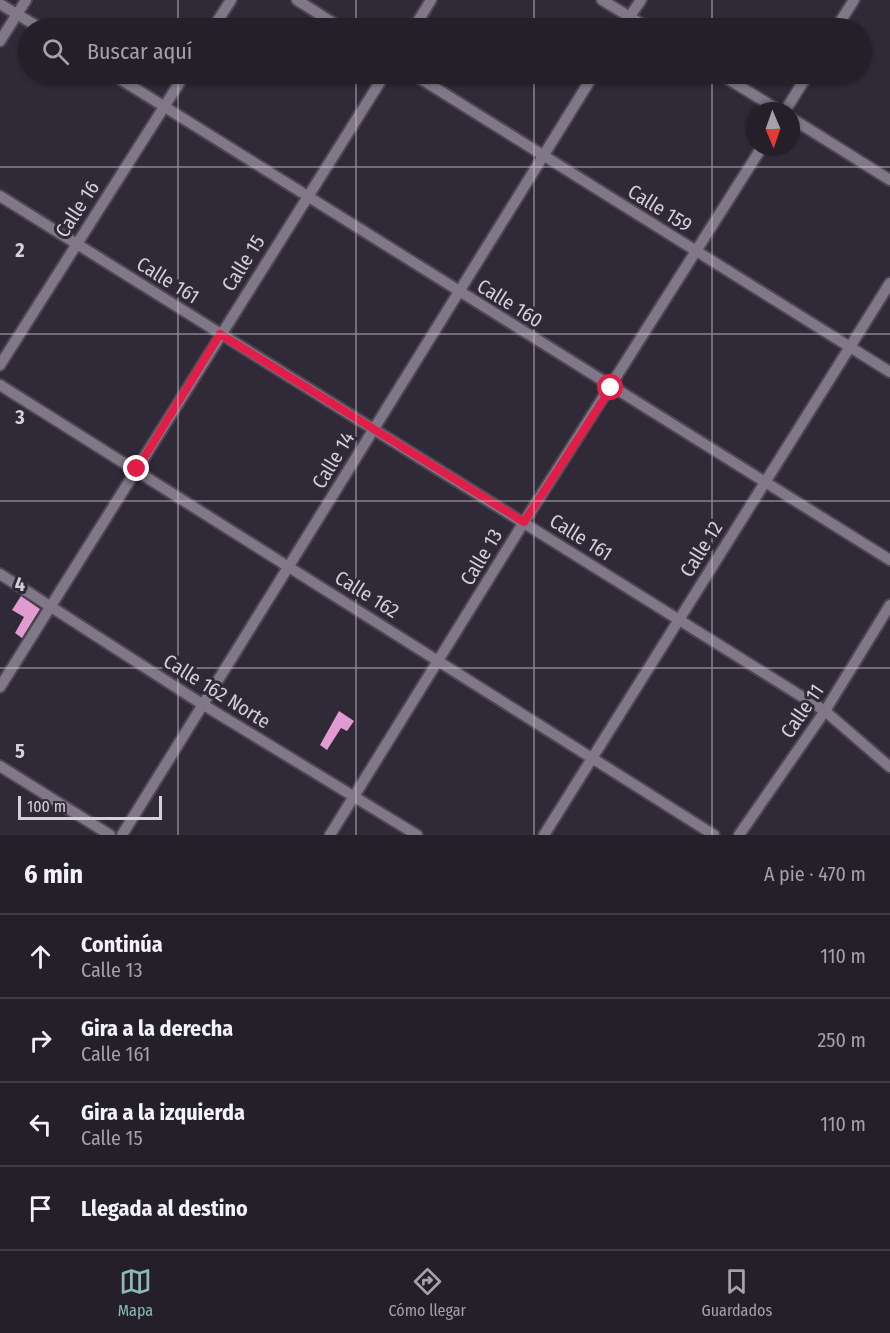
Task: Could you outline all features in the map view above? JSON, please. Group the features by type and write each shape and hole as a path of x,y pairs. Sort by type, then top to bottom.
{"street":[{"path":"0,40 26,0"},
{"path":"219,18 231,0"},
{"path":"297,0 326,18"},
{"path":"420,18 431,0"},
{"path":"602,0 629,17 641,0"},
{"path":"842,18 854,0"},
{"path":"0,4 24,18"},
{"name":"Calle 160","path":"128,84 307,194 611,388 890,560"},
{"name":"Calle 16","path":"0,365 178,84"},
{"name":"Calle 15","path":"0,687 307,194 378,84"},
{"name":"Calle 159","path":"429,84 890,372"},
{"name":"Calle 14","path":"122,835 202,704 290,568 372,428 588,84"},
{"path":"736,84 765,102"},
{"path":"791,102 802,84"},
{"path":"800,124 890,180"},
{"name":"Calle 13","path":"330,835 524,522 756,156"},
{"name":"Calle 161","path":"0,196 825,711 890,767"},
{"name":"Calle 12","path":"544,835 677,619 890,283"},
{"name":"Calle 162","path":"0,384 714,835"},
{"name":"Calle 162 Norte","path":"0,574 202,704 417,835"},
{"name":"Calle 11","path":"740,835 825,711 890,605"},
{"path":"0,766 110,835"}],"building":[{"path":"21,596 40,609 22,638 15,633 24,617 12,610"},
{"path":"339,711 354,721 347,731 341,728 327,750 320,745"}],"route":[{"path":"137,469 220,334 524,522 611,388"}]}
